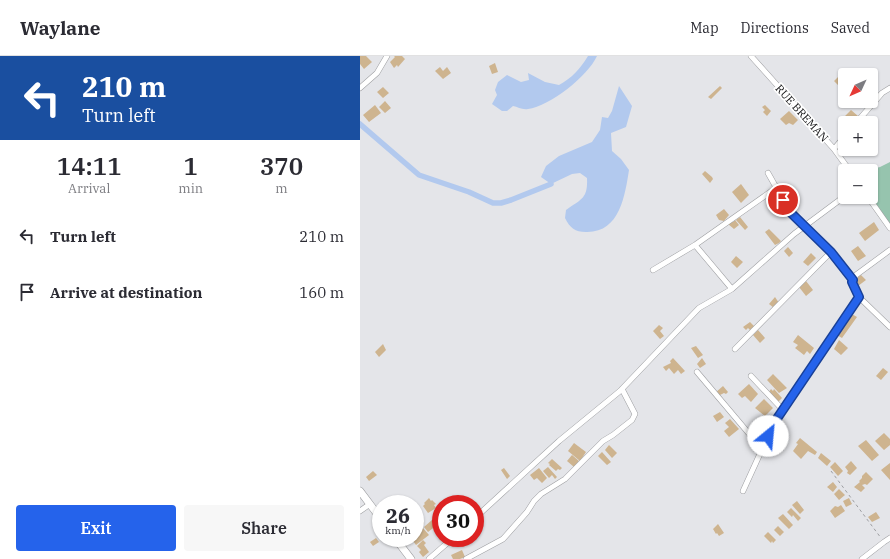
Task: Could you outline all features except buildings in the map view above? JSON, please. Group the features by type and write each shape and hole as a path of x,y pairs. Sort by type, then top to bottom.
{"main road":[{"path":"360,491 372,507"},
{"path":"402,547 411,559"}],"street":[{"path":"360,88 377,73 386,56"},
{"name":"RUE BREMAN","path":"751,56 834,149 845,164"},
{"path":"862,116 882,93 890,88"},
{"path":"834,149 838,144"},
{"path":"768,173 790,212 831,252 853,280 852,282 859,297 890,327"},
{"path":"653,270 695,245 776,188"},
{"path":"484,510 559,441 622,389 699,308 732,290 794,234 838,201"},
{"path":"873,204 890,228"},
{"path":"695,245 732,290"},
{"path":"853,280 856,275 890,250"},
{"path":"735,349 831,252"},
{"path":"742,491 774,423 859,297"},
{"path":"698,372 762,449"},
{"path":"751,376 783,410"},
{"path":"466,559 503,539 541,494 566,479 603,441 632,420 635,414 622,389"},
{"path":"360,511 370,504"},
{"path":"862,559 890,538"},
{"path":"429,559 443,547"}],"path":[{"path":"831,471 884,542"}],"green space":[{"path":"890,162 890,225 876,204 878,204 878,168"}],"water":[{"path":"588,56 597,56 586,72 577,81 557,96 537,107 522,109 513,106 507,111 502,111 492,104 497,95 495,90 498,82 507,75 521,82 529,80 528,73 545,82 559,85 575,73"},
{"path":"619,86 632,106 626,127 611,133 612,151 621,159 629,170 623,201 619,211 606,226 597,231 579,231 573,229 565,218 566,210 580,201 585,194 587,178 580,173 572,174 551,184 541,177 546,166 559,156 592,142 600,130 602,117 608,118 612,111"}],"waterway":[{"path":"360,124 419,175 469,192 493,203 501,203 511,200 551,184"}],"route":[{"path":"768,436 774,423 859,297 852,282 853,280 831,252 790,212 783,200"}]}
